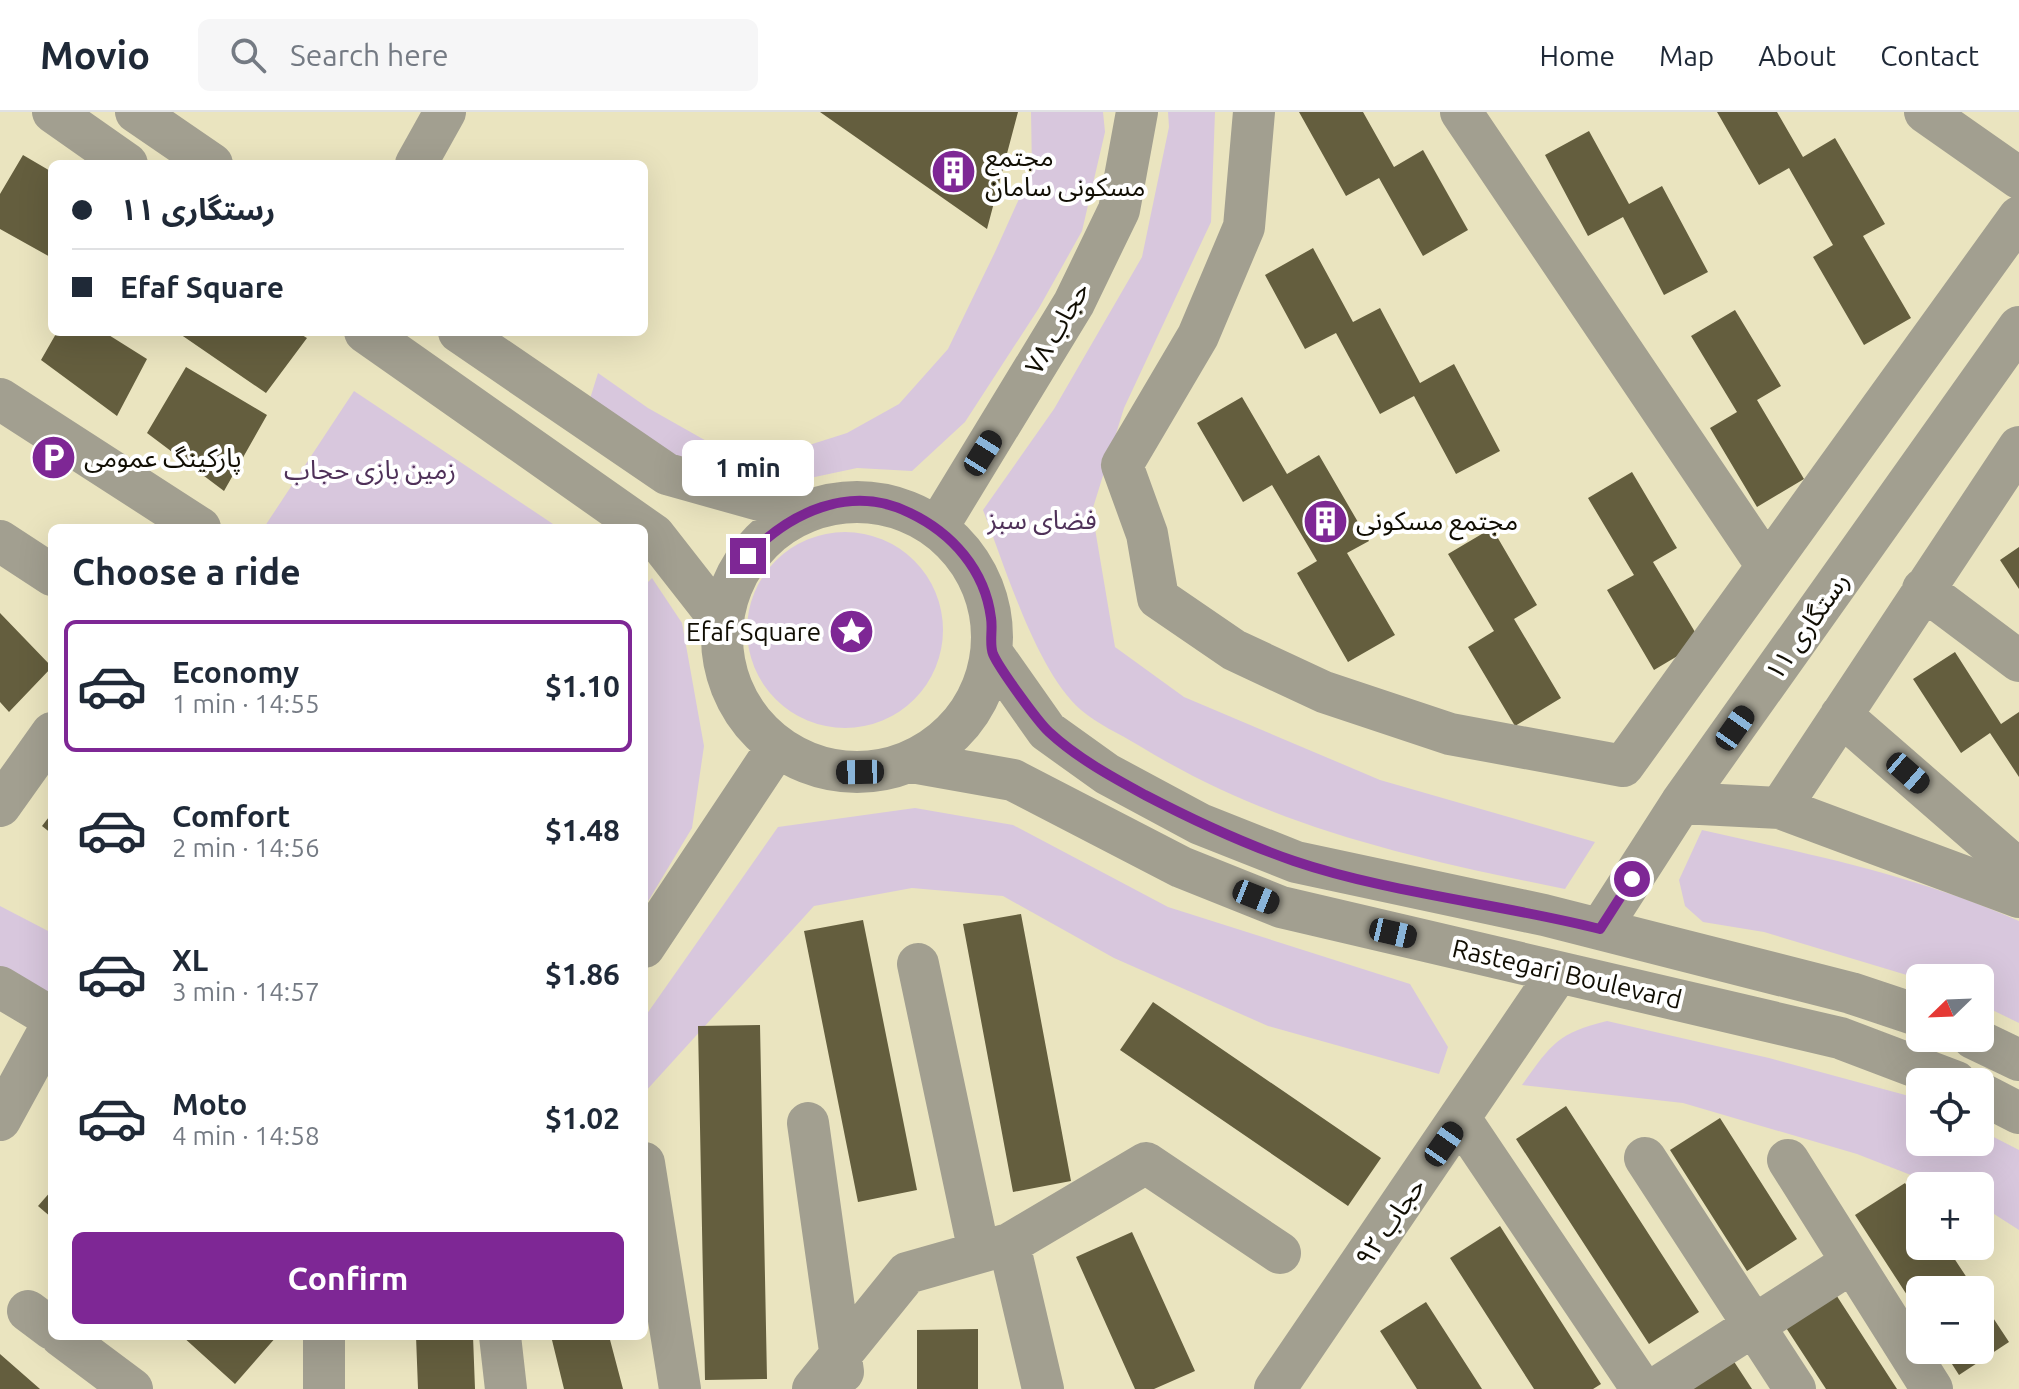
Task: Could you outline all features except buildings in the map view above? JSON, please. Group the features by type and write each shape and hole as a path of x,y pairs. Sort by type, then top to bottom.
{"street":[{"path":"53,112 121,160"},
{"path":"136,112 206,160"},
{"path":"418,160 445,112"},
{"name":"حجاب ۷۸","path":"937,528 1074,303 1119,210 1137,112"},
{"path":"1254,112 1244,227 1198,336 1122,465 1147,534 1158,598 1234,650 1324,692 1450,734 1623,766 2019,217"},
{"path":"1461,112 1767,566"},
{"path":"1925,112 2019,178"},
{"name":"رستگاری ۱۱","path":"1600,929 1681,803 2019,327"},
{"path":"371,336 638,524"},
{"path":"465,336 667,474 802,512"},
{"path":"0,399 194,524"},
{"path":"1780,808 2019,447"},
{"path":"836,502 872,502 906,511 937,528 963,552 981,583 991,617 992,653 983,687 966,718 942,744 912,762 877,772 842,772 808,764 777,747 751,722 733,692 723,657 722,622 731,588 748,556 772,531 802,512 836,502"},
{"path":"648,531 722,622"},
{"path":"0,541 48,572"},
{"path":"1923,589 2019,661"},
{"name":"Rastegari Boulevard","path":"992,653 1047,731 1107,774 1200,824 1296,862 1600,929 1851,993 1906,1011"},
{"path":"1841,715 2019,870"},
{"path":"0,806 48,739"},
{"path":"648,941 777,747"},
{"name":"Rastegari Boulevard","path":"912,762 1013,780 1181,867 1281,907 1840,1038 1919,1068"},
{"path":"1681,803 1780,808 2019,897"},
{"path":"918,964 994,1248 1043,1389"},
{"name":"حجاب ۹۲","path":"1275,1389 1461,1120 1557,974"},
{"path":"0,987 48,1016"},
{"path":"0,1120 48,1032"},
{"path":"1994,1048 2019,1060"},
{"path":"1994,1100 2019,1113"},
{"path":"1461,1120 1642,1389"},
{"path":"808,1123 843,1372"},
{"path":"1645,1158 1795,1389"},
{"path":"1788,1160 1932,1389"},
{"path":"813,1389 843,1372 907,1273 994,1248 1146,1163 1280,1253"},
{"path":"648,1188 680,1389"},
{"path":"1655,1389 1851,1263"},
{"path":"66,1340 132,1389"},
{"path":"324,1340 324,1389"},
{"path":"500,1340 506,1389"}],"green space":[{"name":"فضای سبز","path":"1031,112 1103,112 1105,132 1082,231 1039,308 965,422 912,471 857,468 759,489 677,459 589,402 598,373 648,408 717,447 784,453 847,433 899,404 948,349 995,252 1032,170"},
{"name":"فضای سبز","path":"1168,112 1215,112 1211,222 1124,408 1092,511 1115,647 1184,697 1380,780 1595,842 1565,889 1398,852 1292,819 1240,798 1189,774 1087,715 1065,693 1036,644 983,510 1054,409 1142,257 1169,127"},
{"name":"زمین بازی حجاب","path":"354,391 553,524 266,524"},
{"path":"845,532 883,539 900,548 914,561 927,575 936,592 943,630 936,668 927,685 914,699 900,712 883,721 845,728 807,721 790,712 776,699 763,685 754,668 747,630 754,592 763,575 776,561 790,548 807,539"},
{"path":"652,578 682,623 704,746 692,828 648,901 648,582"},
{"path":"915,808 1013,825 1168,907 1410,984 1448,1047 1439,1074 1268,1026 1114,958 1003,896 912,888 814,906 648,1089 648,1012 778,827"},
{"path":"1702,830 1823,857 1981,905 2019,921 2019,1023 1994,1011 1994,964 1906,964 1906,975 1764,932 1703,922 1685,906 1679,880"},
{"path":"0,906 48,931 48,994 0,967"},
{"path":"1607,1021 1769,1058 1906,1095 1906,1156 1994,1156 1994,1137 2019,1150 2019,1230 1994,1214 1994,1172 1906,1173 1857,1154 1683,1103 1522,1085 1557,1042"}],"place":[{"name":"مجتمع مسکونی سامان","path":"954,172"},
{"name":"پارکینگ عمومی","path":"53,458"},
{"name":"مجتمع مسکونی","path":"1325,521"},
{"name":"Efaf Square","path":"852,632"}],"route":[{"path":"748,556 772,531 802,512 836,502 872,502 906,511 937,528 963,552 981,583 991,617 992,653 1047,731 1107,774 1200,824 1296,862 1600,929 1632,879"}]}
